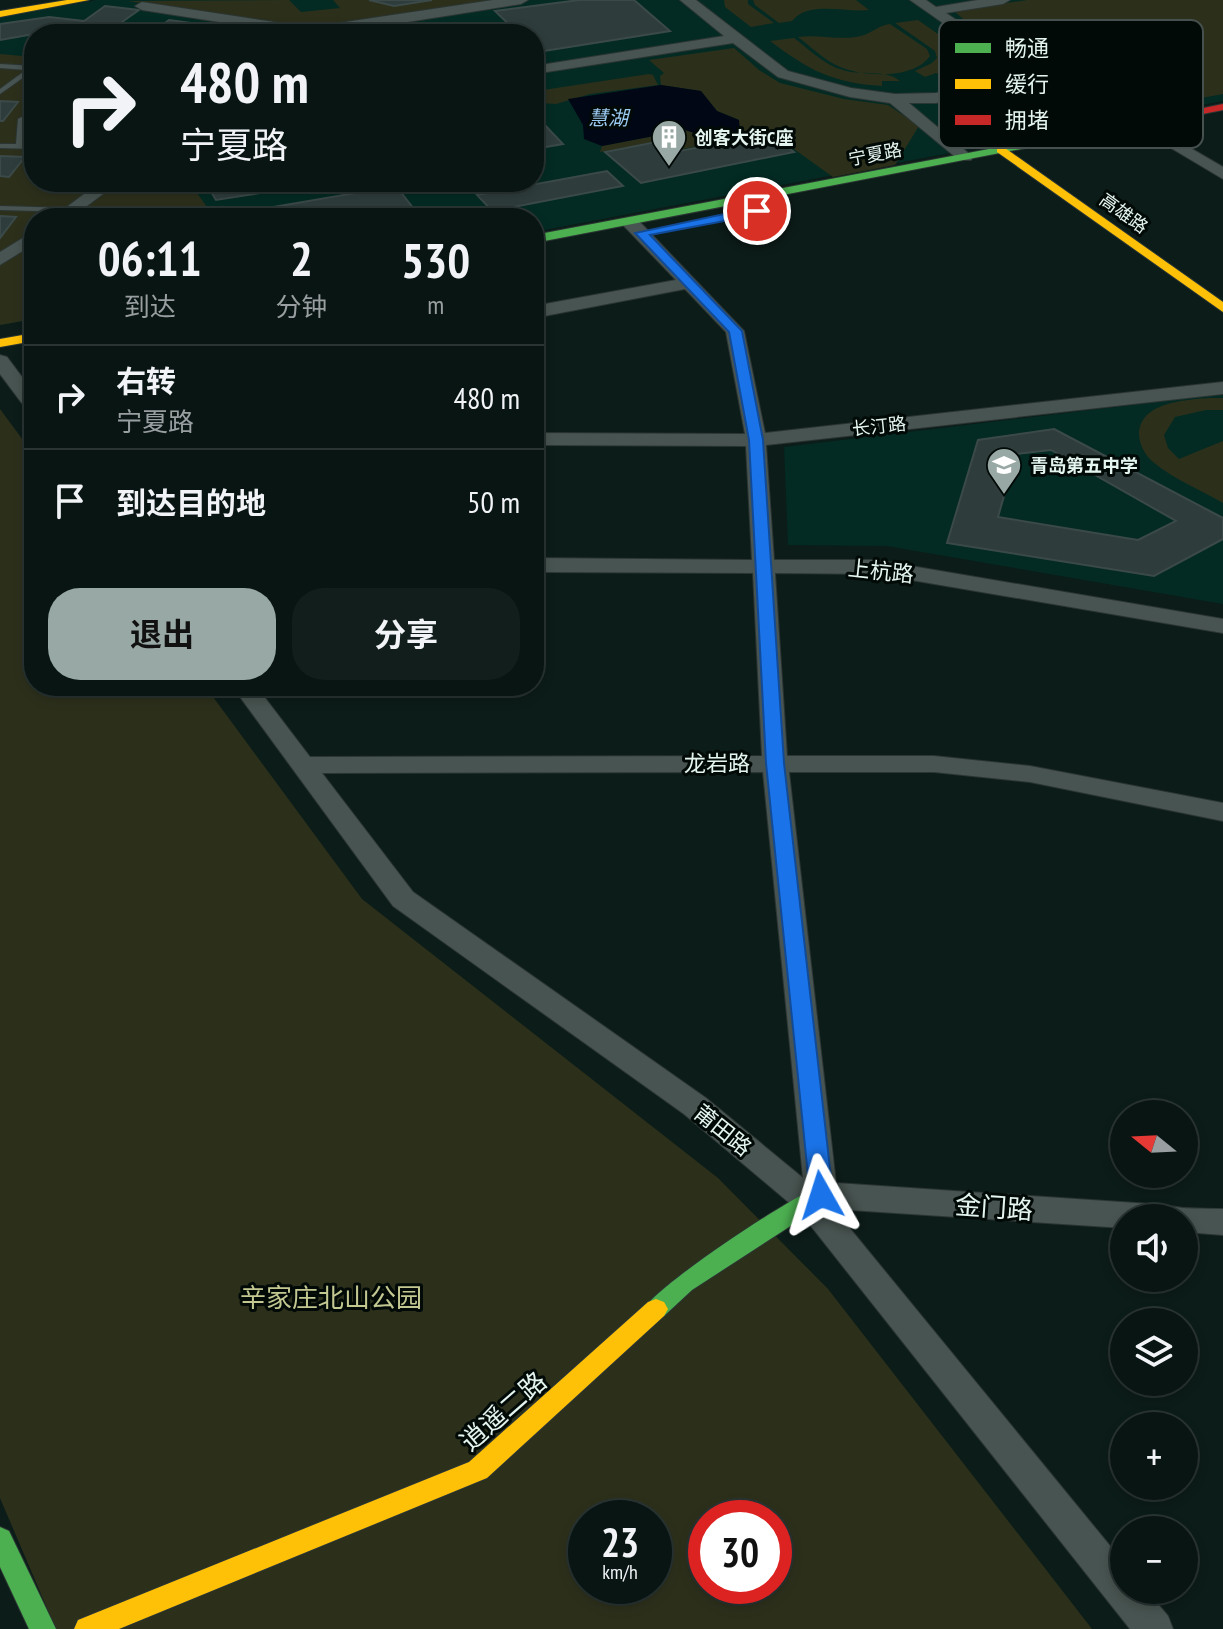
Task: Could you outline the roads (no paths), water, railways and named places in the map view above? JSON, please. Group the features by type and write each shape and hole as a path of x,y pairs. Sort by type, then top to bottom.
{"main road":[{"path":"0,14 84,0"},
{"name":"宁夏路","path":"1203,111 1223,107"},
{"name":"宁夏路","path":"1203,125 1223,121"},
{"name":"宁夏路","path":"544,249 1011,148"},
{"name":"宁夏路","path":"544,238 635,228 1091,148"},
{"name":"高雄路","path":"1001,150 1223,308"},
{"path":"0,329 24,325"},
{"path":"0,343 24,339"},
{"name":"逍遥二路","path":"87,1629 478,1470 684,1283 816,1199"},
{"path":"0,1539 43,1629"}],"street":[{"path":"359,24 521,0"},
{"path":"687,0 783,74 850,92 895,99 939,97"},
{"path":"917,0 948,20"},
{"path":"935,11 1003,0"},
{"path":"142,6 256,24"},
{"path":"544,67 736,38"},
{"path":"895,99 939,135"},
{"path":"954,148 965,157"},
{"path":"1179,148 1223,174"},
{"path":"74,208 97,192"},
{"path":"635,228 735,331 756,440 775,763 816,1199"},
{"path":"0,260 24,243"},
{"path":"544,310 689,283"},
{"path":"0,361 24,393"},
{"name":"长汀路","path":"544,439 756,440 1223,388"},
{"name":"上杭路","path":"544,565 876,567 1223,626"},
{"name":"莆田路","path":"251,696 403,899 695,1106 816,1199 1154,1629"},
{"name":"龙岩路","path":"303,765 934,764 1030,774 1223,812"},
{"name":"金门路","path":"816,1199 1110,1215"},
{"path":"1198,1220 1223,1222"}],"lane":[{"path":"0,66 24,67"},
{"path":"0,92 24,75"},
{"path":"19,147 24,118"},
{"path":"0,146 24,147"},
{"path":"0,208 24,210"}],"water":[{"name":"慧湖","path":"661,85 701,91 717,111 739,120 740,130 707,137 685,130 602,146 584,139 583,125 568,99"}],"place":[{"name":"创客大街C座","path":"669,168"},
{"name":"青岛第五中学","path":"1004,496"}],"park label":[{"name":"辛家庄北山公园","path":"331,1297"}]}
